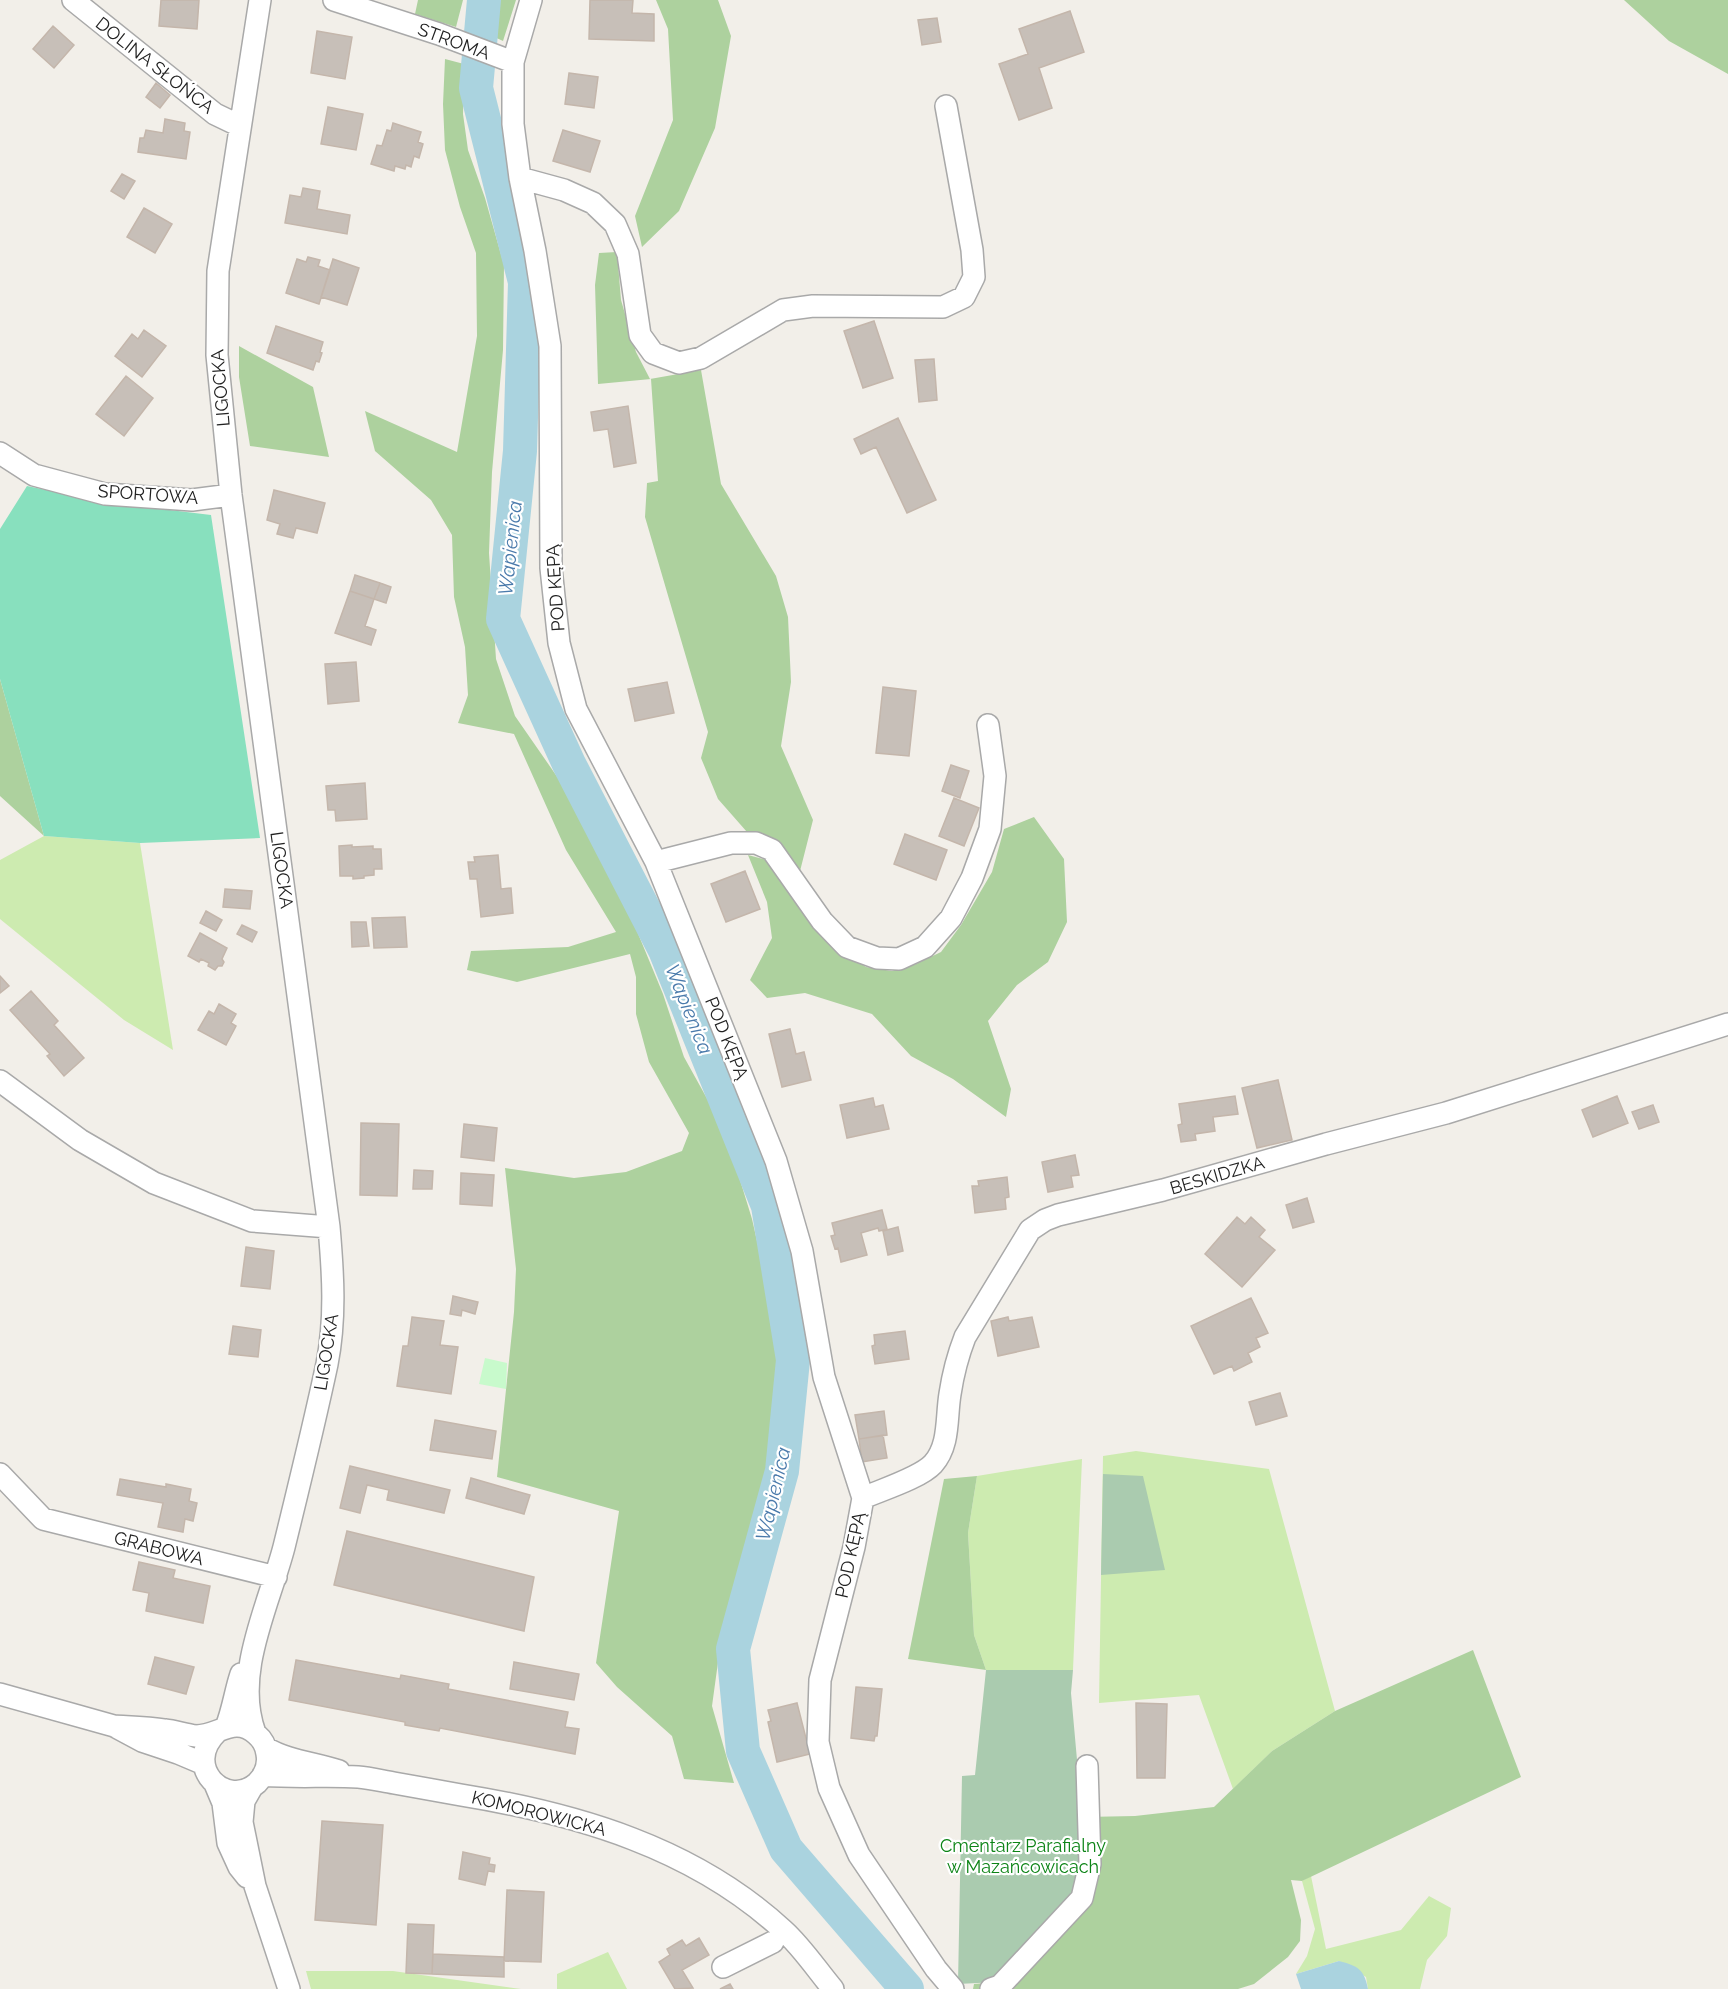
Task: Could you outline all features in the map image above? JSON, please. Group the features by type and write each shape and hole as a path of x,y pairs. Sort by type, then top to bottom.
{"street":[{"name":"DOLINA SŁOŃCA","path":"73,0 215,114 240,126"},
{"name":"LIGOCKA","path":"260,0 223,238 216,311 220,398 334,1275 333,1320 327,1362 276,1577 251,1655 249,1716 260,1740"},
{"name":"STROMA","path":"334,0 439,34 513,62 531,0"},
{"name":"POD KĘPĄ","path":"513,62 513,124 520,178 535,251 550,346 550,568 559,643 576,709 656,862 776,1161 802,1251 824,1377 863,1498 851,1557 820,1680 818,1742 829,1788 859,1855 936,1969 953,1989"},
{"path":"520,178 564,189 593,203 615,224 628,254 640,335 653,354 679,363 701,357 783,309 813,306 943,307 964,297 974,277 972,250 946,106"},
{"name":"SPORTOWA","path":"0,453 34,475 105,494 192,500 231,495"},
{"path":"656,862 731,843 756,843 772,850 822,921 847,947 877,958 899,959 925,947 951,918 972,878 990,829 995,777 988,724"},
{"name":"BESKIDZKA","path":"863,1498 909,1479 932,1466 944,1443 958,1354 965,1336 1030,1230 1045,1220 1446,1113 1728,1024"},
{"path":"0,1081 80,1140 154,1183 252,1221 329,1227"},
{"name":"GRABOWA","path":"0,1474 43,1519 276,1577"},
{"path":"251,1655 241,1675 231,1715 221,1729 209,1739 204,1748 204,1764 223,1803 228,1843 239,1867 255,1886"},
{"path":"0,1694 114,1726 164,1730 197,1736 237,1726 246,1728 280,1756 316,1763 360,1777"},
{"path":"114,1726 142,1741 204,1764"},
{"path":"260,1740 267,1767 244,1801 242,1822 255,1886 290,1989"},
{"path":"991,1989 1000,1986 1082,1898 1090,1864 1087,1766"},
{"name":"KOMOROWICKA","path":"257,1781 360,1777 483,1798 557,1814 625,1835 677,1857 725,1885 785,1931 833,1989"},
{"path":"215,1784 234,1791 257,1781"},
{"path":"723,1967 773,1942"}],"green space":[{"path":"418,0 463,0 456,27 415,14"},
{"path":"495,0 516,0 503,41 488,34"},
{"path":"656,0 718,0 731,36 715,128 679,211 642,247 635,216 673,120 668,29"},
{"path":"1624,0 1728,0 1728,74 1669,41"},
{"path":"445,59 464,64 463,114 468,150 485,198 504,265 503,350 492,472 489,553 496,659 515,716 558,778 632,919 663,994 684,1057 725,1131 752,1219 777,1329 775,1434 757,1529 722,1633 712,1706 734,1783 684,1779 672,1736 617,1687 596,1663 619,1511 497,1477 514,1312 516,1269 505,1168 574,1178 626,1172 682,1151 689,1133 649,1062 636,1014 636,977 630,954 517,982 467,970 471,951 568,947 616,932 566,850 514,734 458,723 468,695 465,647 454,597 452,535 431,500 375,451 365,411 457,452 477,336 476,253 460,207 445,150 443,104"},
{"path":"617,252 621,300 636,352 650,379 701,370 721,484 776,576 788,617 791,682 781,746 813,820 799,875 779,842 760,834 747,832 718,799 701,758 708,732 645,517 647,483 658,481 651,379 598,384 595,285 599,253"},
{"path":"239,346 313,387 329,457 250,446 239,377"},
{"path":"27,486 104,502 211,515 260,838 140,843 44,836 0,679 0,529"},
{"path":"0,679 44,836 0,796"},
{"path":"1034,817 1064,859 1067,922 1048,962 1017,985 988,1021 1011,1089 1006,1117 953,1079 911,1056 872,1014 805,993 767,998 750,980 772,938 767,902 748,855 770,861 839,949 866,967 892,971 916,964 941,952 961,925 992,872 1004,829"},
{"path":"44,836 140,843 173,1050 124,1020 0,919 0,860"},
{"path":"485,1358 507,1363 506,1389 479,1384"},
{"path":"1136,1451 1269,1469 1335,1711 1272,1751 1233,1789 1199,1695 1099,1703 1103,1456"},
{"path":"1082,1459 1073,1670 986,1670 974,1635 968,1533 977,1476"},
{"path":"1103,1474 1143,1476 1165,1570 1101,1575"},
{"path":"977,1476 968,1533 974,1635 986,1670 908,1659 944,1479"},
{"path":"1473,1650 1521,1777 1302,1881 1291,1880 1301,1920 1300,1941 1288,1957 1254,1984 1238,1989 973,1989 974,1984 997,1982 1085,1817 1135,1816 1214,1807 1272,1751 1335,1711"},
{"name":"Cmentarz Parafialny w Mazańcowicach","path":"986,1670 1073,1670 1071,1693 1079,1782 1085,1791 1077,1895 997,1982 958,1984 962,1776 975,1775"},
{"path":"1311,1876 1326,1949 1401,1930 1429,1896 1451,1908 1447,1936 1427,1960 1420,1989 1368,1989 1366,1977 1339,1961 1296,1974 1307,1956 1315,1929 1302,1881"},
{"path":"608,1952 627,1989 557,1989 557,1974"},
{"path":"306,1971 393,1971 521,1989 311,1989"}],"water":[{"path":"1339,1961 1359,1969 1368,1989 1301,1989 1296,1974"}],"building":[{"path":"161,0 199,0 197,29 159,26"},
{"path":"590,0 633,0 632,13 654,14 654,41 589,39"},
{"path":"1070,11 1084,52 1039,68 1052,108 1019,120 999,64 1028,54 1019,29"},
{"path":"937,18 941,42 922,45 918,20"},
{"path":"53,26 74,45 54,68 33,49"},
{"path":"317,31 352,37 345,79 311,73"},
{"path":"569,73 598,77 594,108 565,104"},
{"path":"156,83 170,95 160,108 146,97"},
{"path":"328,107 363,114 356,150 321,144"},
{"path":"165,119 185,123 184,131 190,132 186,159 138,152 140,138 144,138 146,130 163,133"},
{"path":"393,123 421,132 418,142 423,144 419,158 414,156 411,167 406,165 405,169 395,166 394,171 371,164 377,145 382,146 387,130 391,131"},
{"path":"563,130 600,141 590,172 553,161"},
{"path":"122,174 135,181 124,199 111,191"},
{"path":"303,188 320,191 317,209 350,215 347,234 285,223 290,195 301,197"},
{"path":"144,208 172,224 155,253 127,237"},
{"path":"308,257 320,260 318,266 330,270 319,304 286,293 297,259 306,262"},
{"path":"333,259 359,268 347,305 321,297"},
{"path":"874,321 893,378 863,388 844,331"},
{"path":"276,326 323,342 319,362 316,361 313,370 267,353"},
{"path":"144,330 166,346 142,377 115,356 132,334 138,339"},
{"path":"934,359 937,400 919,402 915,360"},
{"path":"126,376 153,398 124,436 96,414"},
{"path":"628,406 636,463 614,467 608,429 594,431 591,412"},
{"path":"898,418 936,500 907,513 876,447 861,454 854,439"},
{"path":"274,490 325,503 317,533 296,528 293,538 277,534 280,524 267,520"},
{"path":"355,575 380,583 374,599 350,591"},
{"path":"380,583 391,587 386,603 374,599"},
{"path":"350,591 374,599 365,626 376,630 371,645 335,633"},
{"path":"356,662 359,701 328,704 325,664"},
{"path":"667,682 674,713 635,721 628,689"},
{"path":"883,687 916,691 909,756 876,753"},
{"path":"951,765 969,771 960,798 942,791"},
{"path":"365,783 367,819 336,821 335,810 328,810 326,786"},
{"path":"954,798 979,808 964,846 939,836"},
{"path":"905,834 947,850 936,880 894,864"},
{"path":"352,845 352,847 373,846 373,849 381,849 382,869 374,869 374,875 364,876 364,878 353,879 353,876 340,876 339,846"},
{"path":"498,855 501,889 511,888 513,913 481,917 477,879 470,879 468,862 475,862 474,857"},
{"path":"745,871 760,909 726,922 711,884"},
{"path":"225,889 252,891 250,909 223,907"},
{"path":"206,911 222,920 216,931 200,923"},
{"path":"405,917 407,947 374,948 372,918"},
{"path":"351,922 366,922 369,946 352,947"},
{"path":"242,925 257,932 252,942 237,934"},
{"path":"200,933 227,948 222,959 224,962 222,966 218,966 215,970 208,966 209,963 201,959 199,962 188,956"},
{"path":"0,976 9,986 0,993"},
{"path":"31,991 58,1021 54,1025 84,1058 64,1076 47,1056 50,1054 10,1010"},
{"path":"219,1004 236,1014 231,1023 236,1026 226,1045 198,1030 209,1011 214,1014"},
{"path":"790,1029 796,1054 804,1052 811,1080 782,1087 769,1034"},
{"path":"1278,1080 1292,1140 1257,1148 1242,1088"},
{"path":"1235,1096 1238,1114 1213,1117 1215,1131 1195,1134 1196,1140 1181,1142 1178,1125 1182,1124 1179,1104"},
{"path":"1617,1096 1628,1123 1593,1137 1582,1110"},
{"path":"873,1098 875,1107 883,1105 889,1129 847,1138 840,1105"},
{"path":"1653,1105 1659,1122 1639,1129 1632,1112"},
{"path":"361,1123 399,1124 397,1196 360,1195"},
{"path":"464,1124 497,1128 494,1161 461,1157"},
{"path":"1075,1155 1079,1175 1071,1176 1073,1187 1048,1192 1042,1162"},
{"path":"414,1170 433,1171 432,1189 413,1189"},
{"path":"461,1173 494,1175 492,1206 460,1204"},
{"path":"1007,1177 1009,1197 1005,1198 1006,1209 975,1213 972,1186 979,1186 978,1181"},
{"path":"1307,1198 1314,1222 1293,1228 1286,1205"},
{"path":"882,1210 887,1229 879,1231 878,1228 861,1233 867,1255 841,1262 838,1248 835,1249 831,1236 835,1235 832,1223"},
{"path":"1237,1217 1245,1224 1251,1217 1265,1230 1259,1237 1275,1250 1242,1287 1205,1254"},
{"path":"898,1227 903,1251 888,1255 883,1231"},
{"path":"246,1247 274,1251 270,1289 241,1286"},
{"path":"453,1296 478,1302 475,1314 462,1310 461,1316 450,1314"},
{"path":"1251,1298 1268,1333 1256,1338 1260,1347 1248,1353 1252,1362 1234,1371 1232,1366 1214,1374 1191,1326"},
{"path":"412,1317 444,1321 440,1345 458,1347 451,1394 397,1386 403,1346 408,1346"},
{"path":"1008,1317 1009,1321 1032,1317 1039,1347 998,1356 991,1321"},
{"path":"233,1326 261,1330 258,1357 229,1354"},
{"path":"905,1331 909,1359 875,1364 872,1346 875,1345 874,1335"},
{"path":"1280,1393 1287,1416 1256,1425 1249,1402"},
{"path":"884,1411 887,1435 859,1439 855,1415"},
{"path":"435,1420 496,1431 492,1459 430,1450"},
{"path":"883,1435 887,1458 862,1462 859,1439"},
{"path":"350,1466 450,1490 444,1513 387,1500 389,1490 367,1485 360,1513 340,1508"},
{"path":"471,1478 530,1495 524,1514 466,1498"},
{"path":"120,1479 191,1489 189,1501 197,1503 193,1521 185,1519 183,1532 158,1527 163,1503 117,1495"},
{"path":"347,1531 534,1577 524,1631 334,1585"},
{"path":"139,1562 175,1570 173,1578 210,1586 203,1623 146,1611 149,1593 133,1590"},
{"path":"155,1657 194,1667 186,1694 148,1684"},
{"path":"296,1660 400,1679 401,1675 449,1684 448,1689 568,1712 565,1727 579,1729 575,1754 440,1728 439,1731 405,1725 405,1722 289,1700"},
{"path":"514,1662 579,1674 574,1700 510,1689"},
{"path":"856,1687 882,1689 877,1736 874,1741 851,1738"},
{"path":"797,1703 810,1754 777,1762 768,1722 771,1721 768,1710"},
{"path":"1136,1703 1167,1704 1165,1778 1137,1778"},
{"path":"322,1821 383,1825 376,1925 315,1920"},
{"path":"463,1852 490,1858 489,1864 495,1865 494,1872 488,1871 485,1885 459,1879"},
{"path":"507,1890 544,1892 541,1962 504,1961"},
{"path":"408,1924 434,1925 432,1974 406,1973"},
{"path":"699,1938 709,1955 682,1970 693,1988 675,1989 659,1962 670,1955 667,1949 682,1940 686,1946"},
{"path":"433,1954 504,1957 504,1977 432,1974"},
{"path":"730,1984 733,1989 720,1989"}],"waterway":[{"name":"Wapienica","path":"484,0 476,88 525,282 520,451 503,619 569,764 665,950 768,1206 793,1360 782,1471 733,1649 743,1751 786,1849 907,1989"}]}
